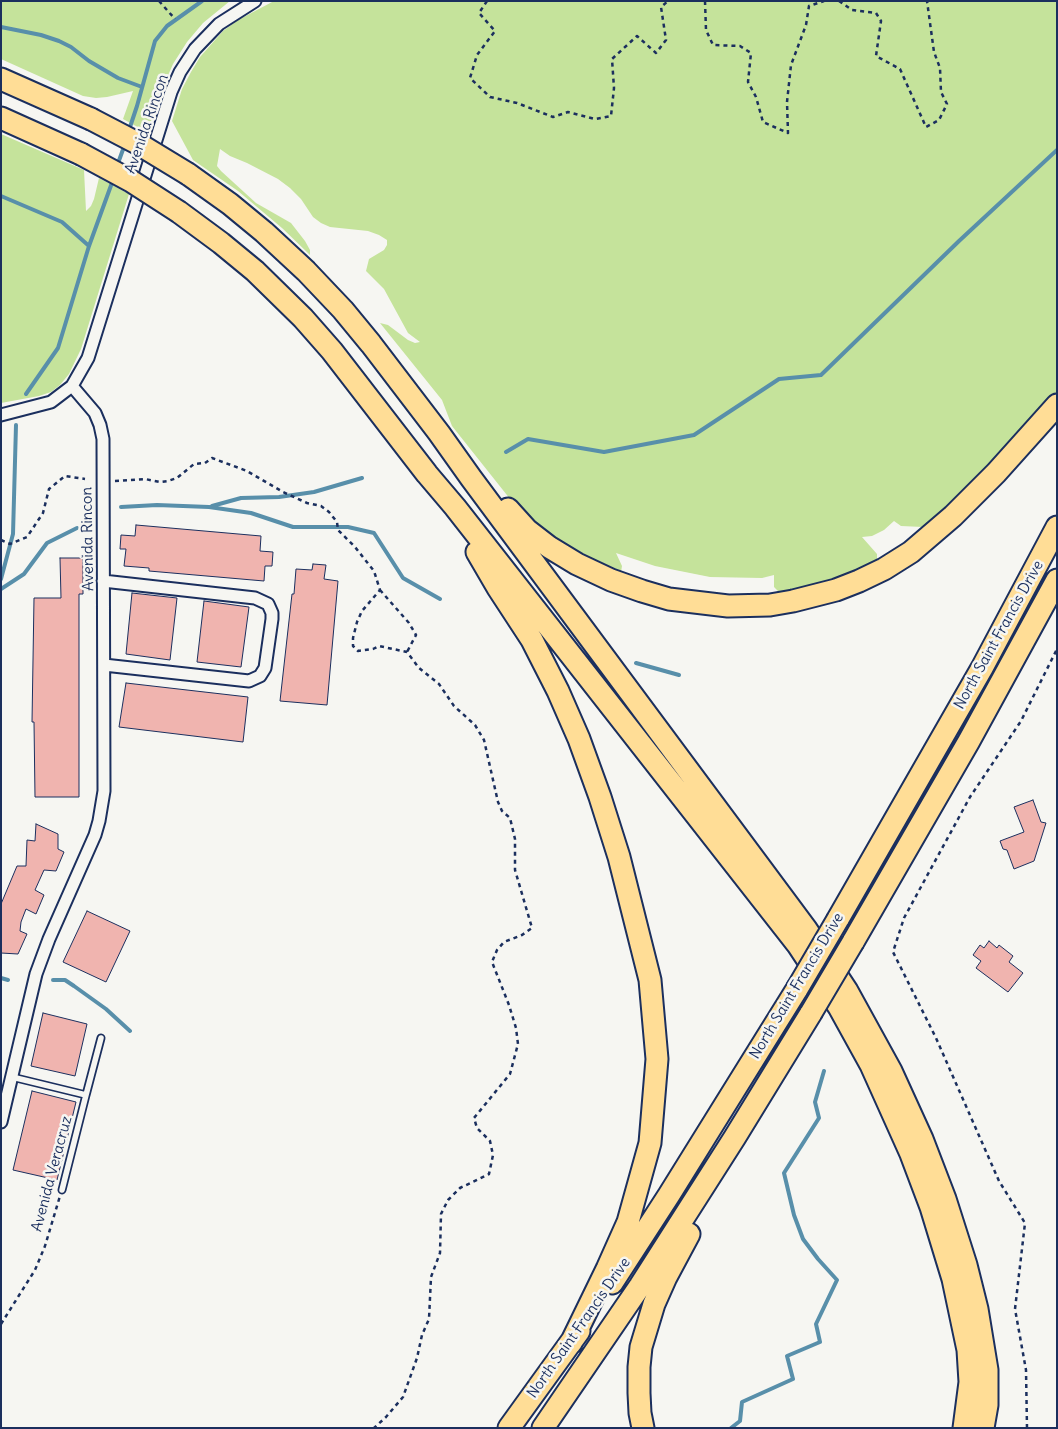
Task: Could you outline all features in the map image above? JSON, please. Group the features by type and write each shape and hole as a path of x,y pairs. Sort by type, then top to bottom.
{"highway":[{"path":"1,74 36,94"},
{"path":"1,79 91,119 137,143 188,174 257,226 306,271 343,310 439,433 470,478 806,929 872,1034 922,1139 945,1199 966,1265 977,1309 987,1370 987,1405 983,1428"},
{"path":"1,118 81,154 131,180 221,243 255,271 303,318 332,351 427,474 455,506 798,945 839,1007 871,1065 912,1154 931,1207 953,1279 968,1350 970,1382 964,1428"},
{"path":"439,433 527,530 549,547 577,564 611,580 669,599 728,606 770,604 817,596 836,590 884,569 911,552 953,516 996,473 1057,405"},
{"path":"427,474 532,640 562,700 589,765 606,815 624,876 650,980 657,1059 650,1143 628,1222 571,1343"},
{"name":"North Saint Francis Drive","path":"509,1428 571,1343 669,1195 796,989 982,668 1057,527"},
{"name":"North Saint Francis Drive","path":"543,1428 640,1286 735,1137 811,1012 974,734 1057,580"},
{"path":"643,1428 640,1413 639,1367 641,1347 647,1324 666,1276 706,1204 735,1137"}],"street":[{"name":"Avenida Rincon","path":"1,1122 40,962 99,821 105,777 102,432 94,413 72,386 88,358 180,72 195,49 219,24 255,1"},
{"path":"1,415 51,402 72,386"},
{"path":"103,581 255,598 268,604 272,613 265,668 260,676 249,681 104,665"}],"lane":[{"name":"Avenida Veracruz","path":"62,1190 101,1038"},
{"path":"12,1077 86,1095"}],"path":[{"path":"159,1 175,19"},
{"path":"487,1 479,13 495,31 477,55 470,78 490,97 517,103 553,116 568,112 595,119 611,116 614,88 612,59 637,36 656,53 666,40 661,7 668,1"},
{"path":"705,1 706,30 713,45 740,46 751,53 748,82 756,97 763,122 788,133 787,102 791,65 806,25 809,6 824,1"},
{"path":"840,1 852,10 876,14 881,21 876,56 900,69 926,127 939,120 947,104 941,92 940,68 934,52 927,1"},
{"path":"111,481 139,481 145,479 160,482 168,481 177,478 194,464 205,463 212,458 247,471 307,504 321,506 329,512 337,522 338,530 355,547 374,571 380,590 409,622 416,635 407,652"},
{"path":"1,540 10,544 28,537 44,513 49,489 65,476 85,479"},
{"path":"374,1428 403,1397 417,1358 422,1335 429,1320 431,1277 440,1253 441,1214 448,1200 460,1188 489,1174 493,1155 490,1141 477,1128 474,1118 510,1074 518,1044 516,1028 509,1005 492,962 497,950 504,942 522,935 532,928 515,870 515,839 510,818 502,812 498,802 484,740 475,725 454,706 439,684 419,668 407,652 379,646 373,650 358,651 354,646 353,638 362,611 380,590"},
{"path":"1027,1428 1026,1370 1015,1309 1025,1223 999,1181 936,1038 893,952 908,910 970,797 1021,721 1057,649"},
{"name":"Avenida Veracruz","path":"1,1324 35,1270 45,1246 62,1190"}],"green space":[{"path":"1,1 230,1 203,23 187,42 173,64 154,116 145,131 123,119 133,91 107,97 83,96 1,59"},
{"path":"274,1 1057,1 1057,392 1002,455 929,525 923,527 901,526 894,521 884,530 872,536 862,537 877,554 877,561 844,577 800,589 779,592 774,587 774,575 762,578 710,577 655,566 616,553 622,566 621,572 593,562 550,536 518,509 452,426 442,400 380,323 388,325 408,340 415,343 420,342 408,333 384,289 366,271 369,259 384,250 387,240 368,231 330,227 321,223 313,217 301,199 278,179 230,156 220,149 217,166 221,171 256,203 291,223 305,241 310,250 310,255 282,228 238,191 193,160 172,121 182,89 200,57 223,31 238,20"},
{"path":"1,134 84,170 86,211 94,199 99,178 129,194 81,349 69,374 51,392 1,403"}],"building":[{"path":"136,525 261,536 260,551 273,552 272,566 265,566 264,581 149,571 149,568 124,566 126,549 120,549 121,535 135,536"},
{"path":"60,558 83,558 83,594 79,594 79,797 35,797 34,722 32,722 34,598 61,598"},
{"path":"313,564 326,565 324,579 338,581 327,705 280,701 296,569 312,570"},
{"path":"132,593 177,598 170,660 126,654"},
{"path":"204,601 249,607 241,667 197,662"},
{"path":"126,683 248,697 243,742 119,727"},
{"path":"1033,800 1041,822 1046,823 1034,861 1014,869 1007,850 1003,849 1000,841 1024,832 1014,807"},
{"path":"36,824 58,834 58,849 64,852 56,871 44,870 35,890 44,895 36,914 26,909 20,931 27,934 18,954 1,953 1,904 17,866 26,866 27,840 35,841"},
{"path":"87,911 130,931 106,982 63,962"},
{"path":"989,941 997,948 999,945 1013,956 1009,962 1023,973 1008,992 976,968 981,961 973,955 980,945 984,948"},
{"path":"43,1013 87,1024 75,1076 31,1066"},
{"path":"32,1091 76,1102 57,1180 13,1170"}],"waterway":[{"path":"129,130 155,41 167,26 202,1"},
{"path":"1,27 41,35 59,41 118,78 142,87"},
{"path":"117,166 125,144"},
{"path":"506,452 528,439 604,452 694,435 779,379 821,375 959,241 1057,150"},
{"path":"26,394 58,348 89,246 113,180"},
{"path":"1,196 62,222 89,246"},
{"path":"1,579 13,534 16,425"},
{"path":"212,506 241,498 279,497 314,492 362,478"},
{"path":"121,507 157,505 209,507 251,513 293,527 348,527 374,533 403,578 440,599"},
{"path":"1,589 24,574 47,543 77,528"},
{"path":"636,663 679,675"},
{"path":"1,978 8,980"},
{"path":"53,980 65,980 106,1009 130,1031"},
{"path":"731,1428 740,1421 742,1402 793,1379 787,1356 820,1342 816,1324 837,1280 803,1239 794,1215 784,1173 819,1118 815,1102 824,1071"}]}
